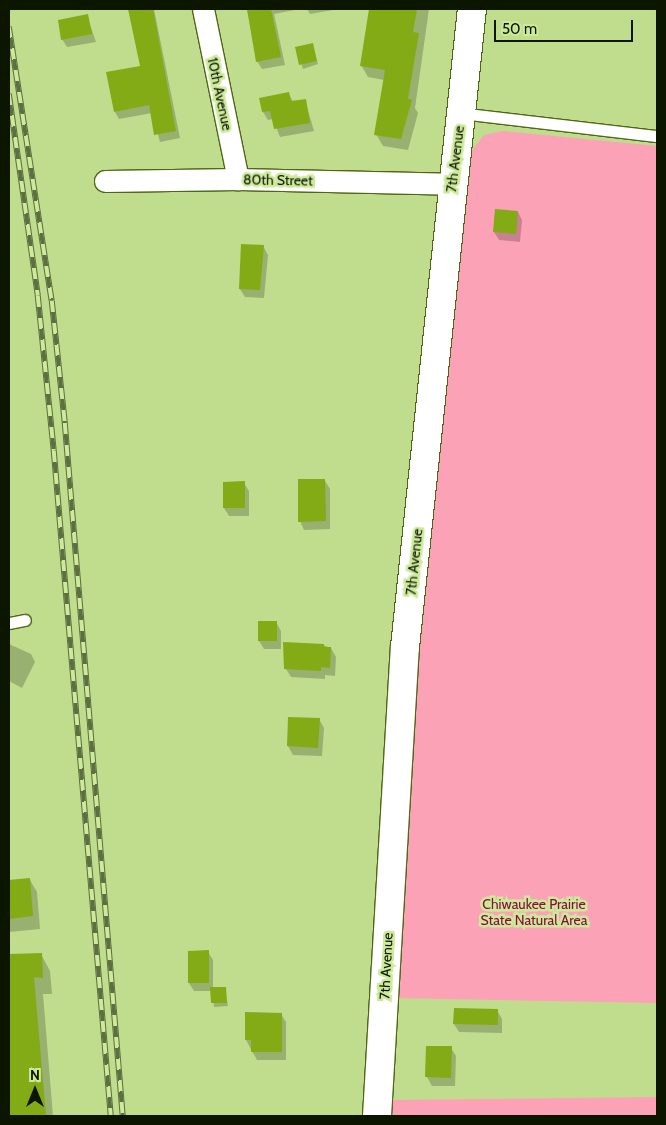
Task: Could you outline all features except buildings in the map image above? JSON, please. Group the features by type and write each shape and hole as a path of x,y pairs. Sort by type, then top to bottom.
{"street":[{"name":"10th Avenue","path":"203,9 238,179"},
{"name":"7th Avenue","path":"377,1116 405,647 451,184 472,9"},
{"name":"80th Street","path":"105,181 238,179 451,184"}],"lane":[{"path":"460,113 657,136"},
{"path":"9,623 25,620"}],"green space":[{"name":"Chiwaukee Prairie State Natural Area","path":"503,131 657,146 657,1003 392,998 414,677 469,154 484,135"},
{"path":"657,1097 657,1116 387,1116 387,1100"}],"railway":[{"path":"9,27 52,301 65,423 123,1116"},
{"path":"9,94 38,296 54,451 111,1116"}]}
